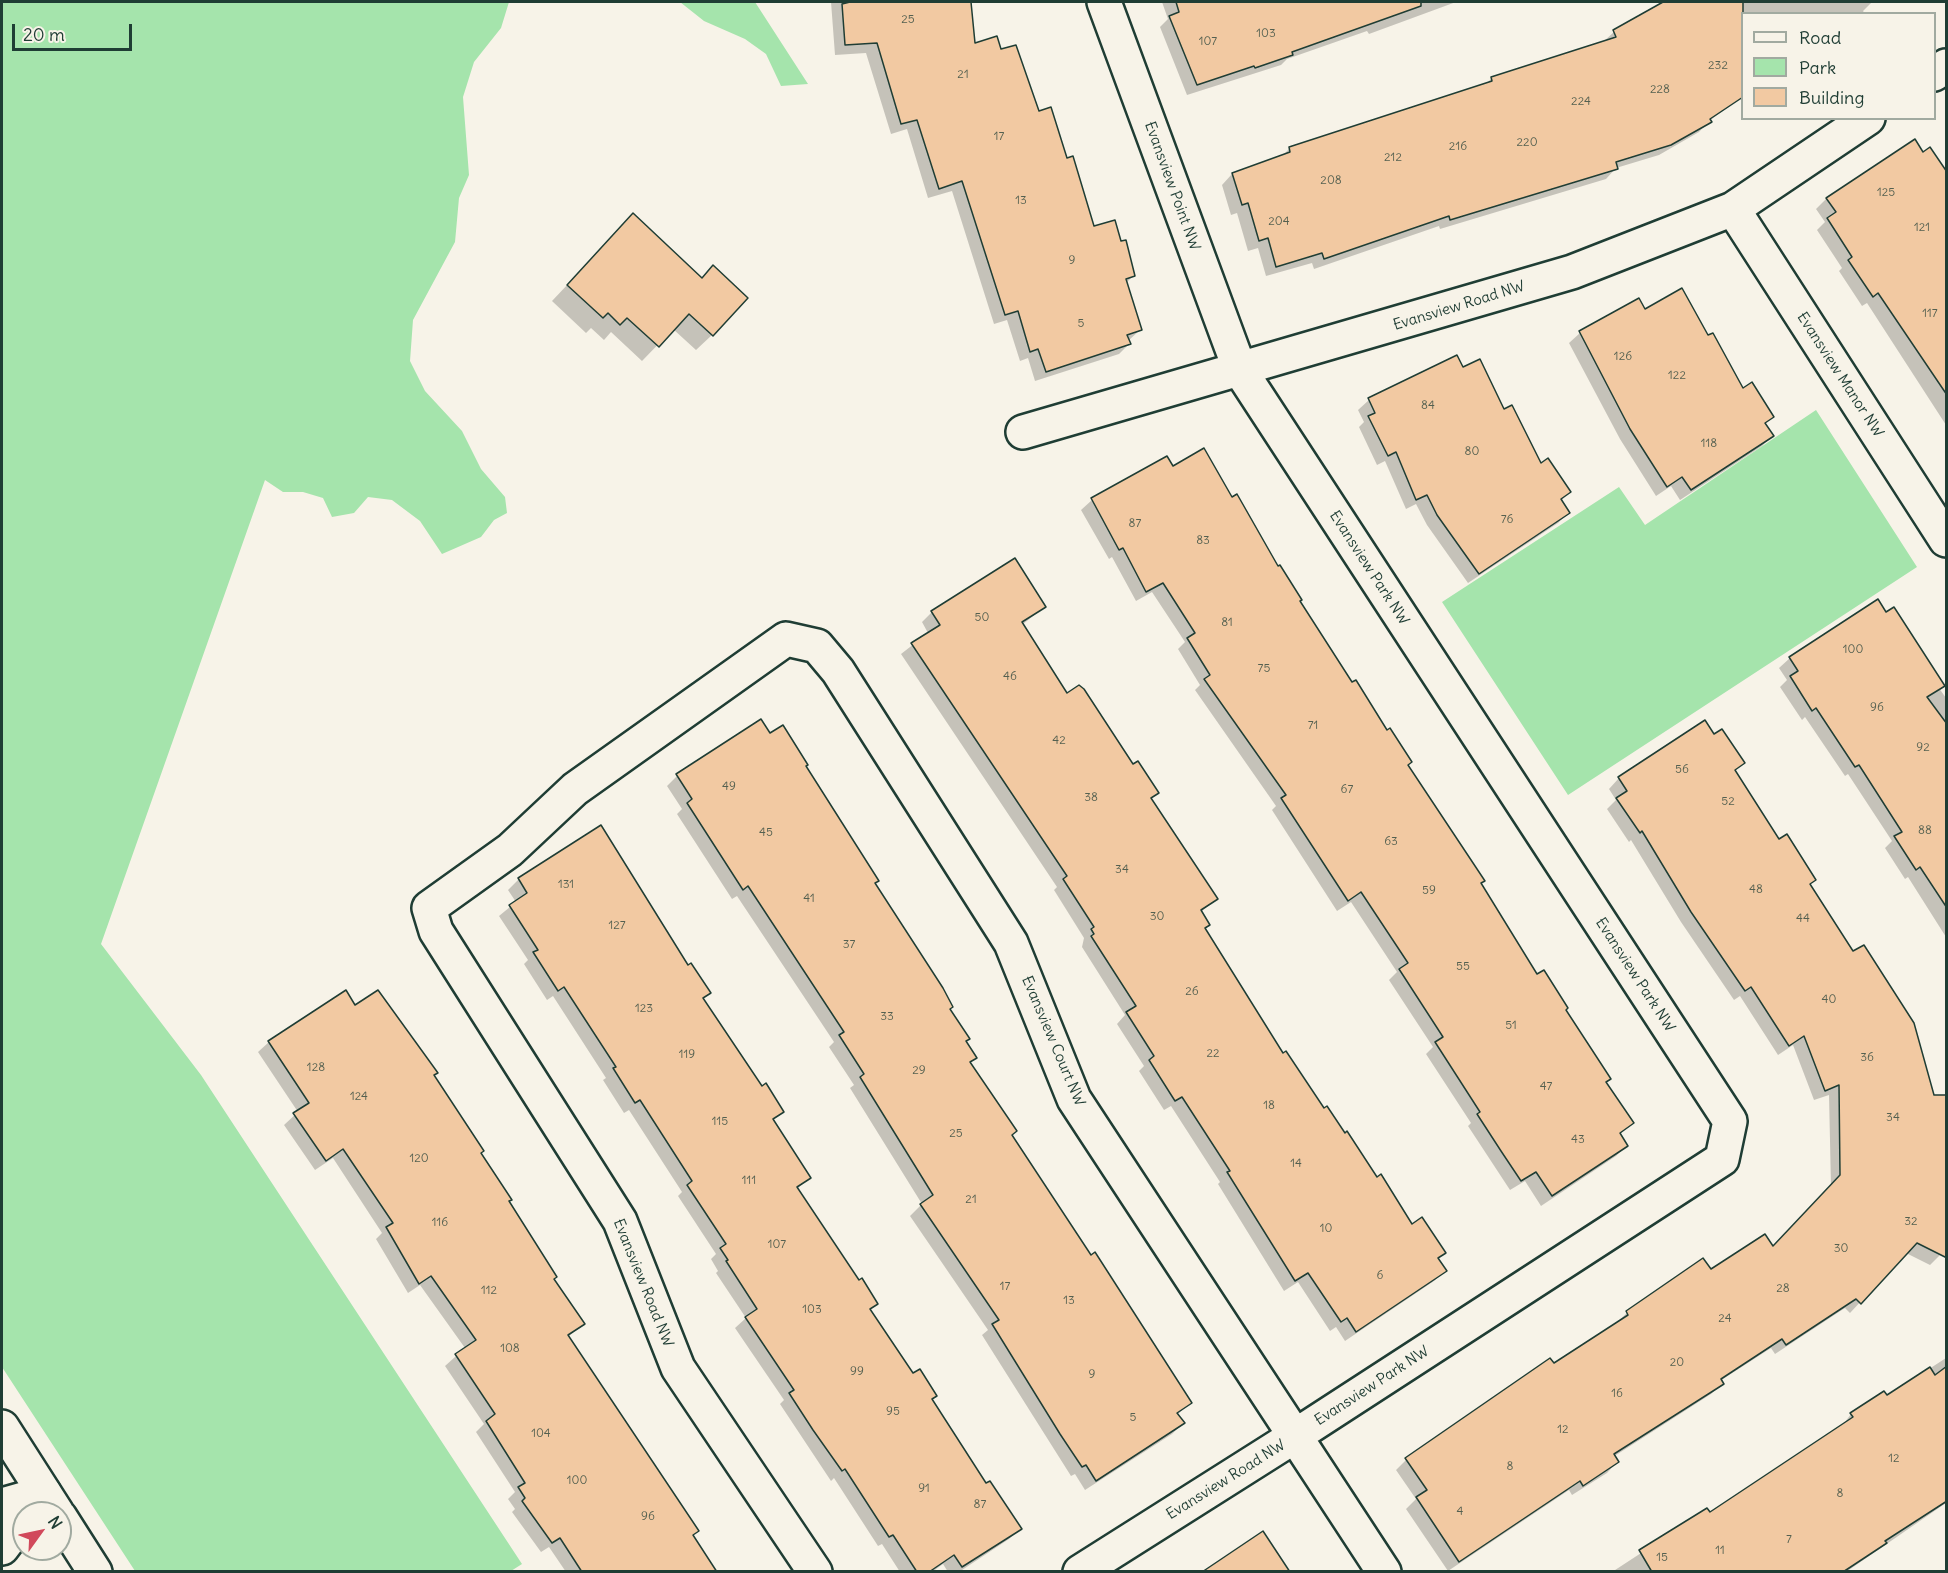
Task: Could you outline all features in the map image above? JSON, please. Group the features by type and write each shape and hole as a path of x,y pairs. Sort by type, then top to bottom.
{"street":[{"name":"Evansview Point NW","path":"1104,2 1240,370"},
{"name":"Evansview Road NW","path":"1023,432 1572,272 1733,209 1865,120"},
{"name":"Evansview Manor NW","path":"1733,209 1947,540"},
{"name":"Evansview Park NW","path":"1240,370 1730,1121 1722,1159 1295,1436"},
{"name":"Evansview Court NW","path":"436,932 429,908 510,850 575,789 786,639 817,646 838,671 1011,943 1074,1099 1295,1436"},
{"name":"Evansview Road NW","path":"436,932 620,1221 678,1368 815,1572"},
{"path":"2,1427 43,1501"},
{"name":"Evansview Road NW","path":"1100,1566 1295,1436 1384,1572"},
{"path":"2,1548 12,1535"},
{"path":"72,1542 95,1572"}],"green space":[{"path":"2,2 509,2 501,28 474,62 463,97 469,175 459,198 455,242 413,320 410,361 425,391 462,431 481,469 505,497 507,513 494,520 481,537 442,554 420,521 392,500 368,497 354,513 332,517 323,498 303,492 283,492 265,480 101,944 201,1075 522,1564 511,1571 135,1571 2,1367"},
{"path":"680,2 755,2 808,84 781,86 766,54 745,39 704,21"},
{"path":"1816,410 1917,567 1568,795 1442,602 1619,487 1645,525"}],"building":[{"path":"850,2 971,2 975,43 997,36 1001,49 1016,45 1039,111 1051,107 1067,158 1073,156 1094,226 1115,220 1121,241 1126,240 1135,276 1126,279 1142,330 1127,335 1131,344 1046,372 1038,349 1030,352 1018,311 1005,315 962,181 939,189 917,120 901,124 877,43 845,45 842,4"},
{"path":"1176,2 1421,2 1421,6 1292,52 1293,55 1197,85 1169,16 1179,12"},
{"path":"1663,2 1743,2 1741,98 1710,119 1712,122 1671,145 1616,162 1618,169 1450,220 1449,216 1324,259 1322,253 1276,267 1268,238 1259,241 1248,203 1242,205 1232,173 1290,152 1289,147 1492,81 1491,77 1616,37 1613,30"},
{"path":"1915,139 1923,152 1930,147 1947,172 1947,395 1878,293 1873,297 1848,260 1852,257 1827,218 1836,212 1826,198"},
{"path":"633,213 702,278 713,265 748,298 713,336 689,314 659,347 627,318 620,325 608,313 603,318 567,285"},
{"path":"1682,288 1708,335 1713,333 1743,388 1752,382 1774,417 1765,423 1774,436 1691,490 1682,477 1667,487 1630,429 1579,331 1639,298 1645,309"},
{"path":"1457,355 1463,367 1480,359 1504,409 1512,405 1541,463 1548,458 1571,492 1561,499 1570,513 1479,574 1437,515 1427,495 1416,500 1396,452 1388,456 1368,416 1375,413 1368,398"},
{"path":"1204,448 1232,497 1237,494 1278,566 1280,565 1302,600 1300,601 1352,682 1356,680 1387,730 1390,728 1412,762 1408,765 1485,881 1481,883 1537,974 1544,970 1568,1008 1566,1010 1611,1079 1606,1082 1634,1123 1620,1133 1628,1146 1552,1196 1536,1172 1521,1181 1501,1151 1477,1114 1480,1112 1435,1042 1443,1037 1399,969 1408,963 1361,892 1348,901 1281,798 1286,795 1204,679 1210,675 1187,638 1195,633 1163,583 1146,592 1123,548 1119,550 1091,498 1167,456 1173,466"},
{"path":"1015,558 1046,607 1022,622 1067,693 1079,685 1084,689 1133,764 1138,761 1159,793 1151,798 1218,899 1201,910 1210,925 1205,928 1283,1053 1286,1051 1324,1108 1327,1106 1345,1133 1347,1131 1377,1177 1381,1174 1412,1224 1422,1217 1446,1253 1438,1258 1447,1271 1356,1332 1347,1318 1341,1322 1308,1273 1295,1281 1227,1172 1230,1171 1182,1097 1175,1101 1149,1060 1154,1056 1126,1012 1136,1006 1091,936 1094,934 1091,929 1094,927 1063,879 1067,876 911,643 940,625 931,611"},
{"path":"1878,599 1886,612 1894,607 1945,686 1927,697 1947,724 1947,908 1920,867 1916,870 1894,836 1902,832 1859,765 1855,767 1816,708 1812,711 1790,676 1798,671 1789,657"},
{"path":"761,719 770,733 783,725 808,765 806,766 879,881 875,883 943,988 953,1007 950,1009 970,1039 966,1041 977,1058 970,1062 1017,1131 1012,1135 1091,1255 1095,1252 1192,1403 1177,1413 1185,1423 1096,1481 1086,1465 1082,1467 1060,1434 992,1324 999,1320 920,1204 933,1195 860,1077 864,1074 839,1035 844,1032 748,886 743,890 687,803 692,799 676,774"},
{"path":"1705,720 1714,734 1722,729 1745,763 1735,770 1779,839 1787,834 1816,880 1810,884 1853,951 1864,945 1914,1023 1934,1095 1947,1095 1947,1258 1917,1243 1861,1304 1856,1299 1786,1345 1782,1339 1721,1379 1724,1384 1614,1454 1619,1462 1583,1486 1580,1481 1459,1562 1416,1497 1427,1490 1405,1458 1550,1358 1554,1363 1628,1315 1626,1311 1703,1258 1711,1269 1765,1234 1773,1246 1840,1175 1839,1085 1825,1091 1804,1036 1789,1046 1751,987 1745,991 1691,912 1642,831 1640,833 1616,798 1627,791 1618,777"},
{"path":"601,825 688,965 691,963 711,993 703,998 762,1086 766,1083 784,1112 773,1119 811,1178 797,1187 859,1280 862,1278 878,1304 870,1309 913,1373 920,1369 937,1396 932,1399 986,1483 990,1481 1022,1529 962,1567 954,1555 929,1572 917,1572 893,1535 889,1537 845,1469 842,1471 813,1430 789,1393 794,1390 745,1317 757,1309 726,1261 728,1260 720,1248 726,1244 687,1185 692,1181 640,1100 635,1103 613,1068 616,1067 564,987 558,991 533,952 538,950 509,905 527,893 518,878"},
{"path":"346,990 355,1005 378,990 438,1073 434,1075 484,1151 481,1153 512,1200 509,1201 557,1277 554,1279 585,1324 568,1335 699,1531 693,1535 717,1572 582,1572 560,1538 552,1543 522,1501 525,1498 518,1487 525,1483 486,1421 495,1414 455,1354 476,1340 431,1276 419,1284 386,1227 393,1223 343,1149 326,1161 293,1113 309,1103 268,1041"},
{"path":"1947,1366 1947,1501 1885,1541 1887,1543 1843,1572 1652,1572 1639,1550 1707,1508 1710,1512 1853,1417 1850,1413 1884,1391 1887,1395 1930,1367 1935,1375"},
{"path":"1263,1531 1290,1572 1202,1572"}]}
